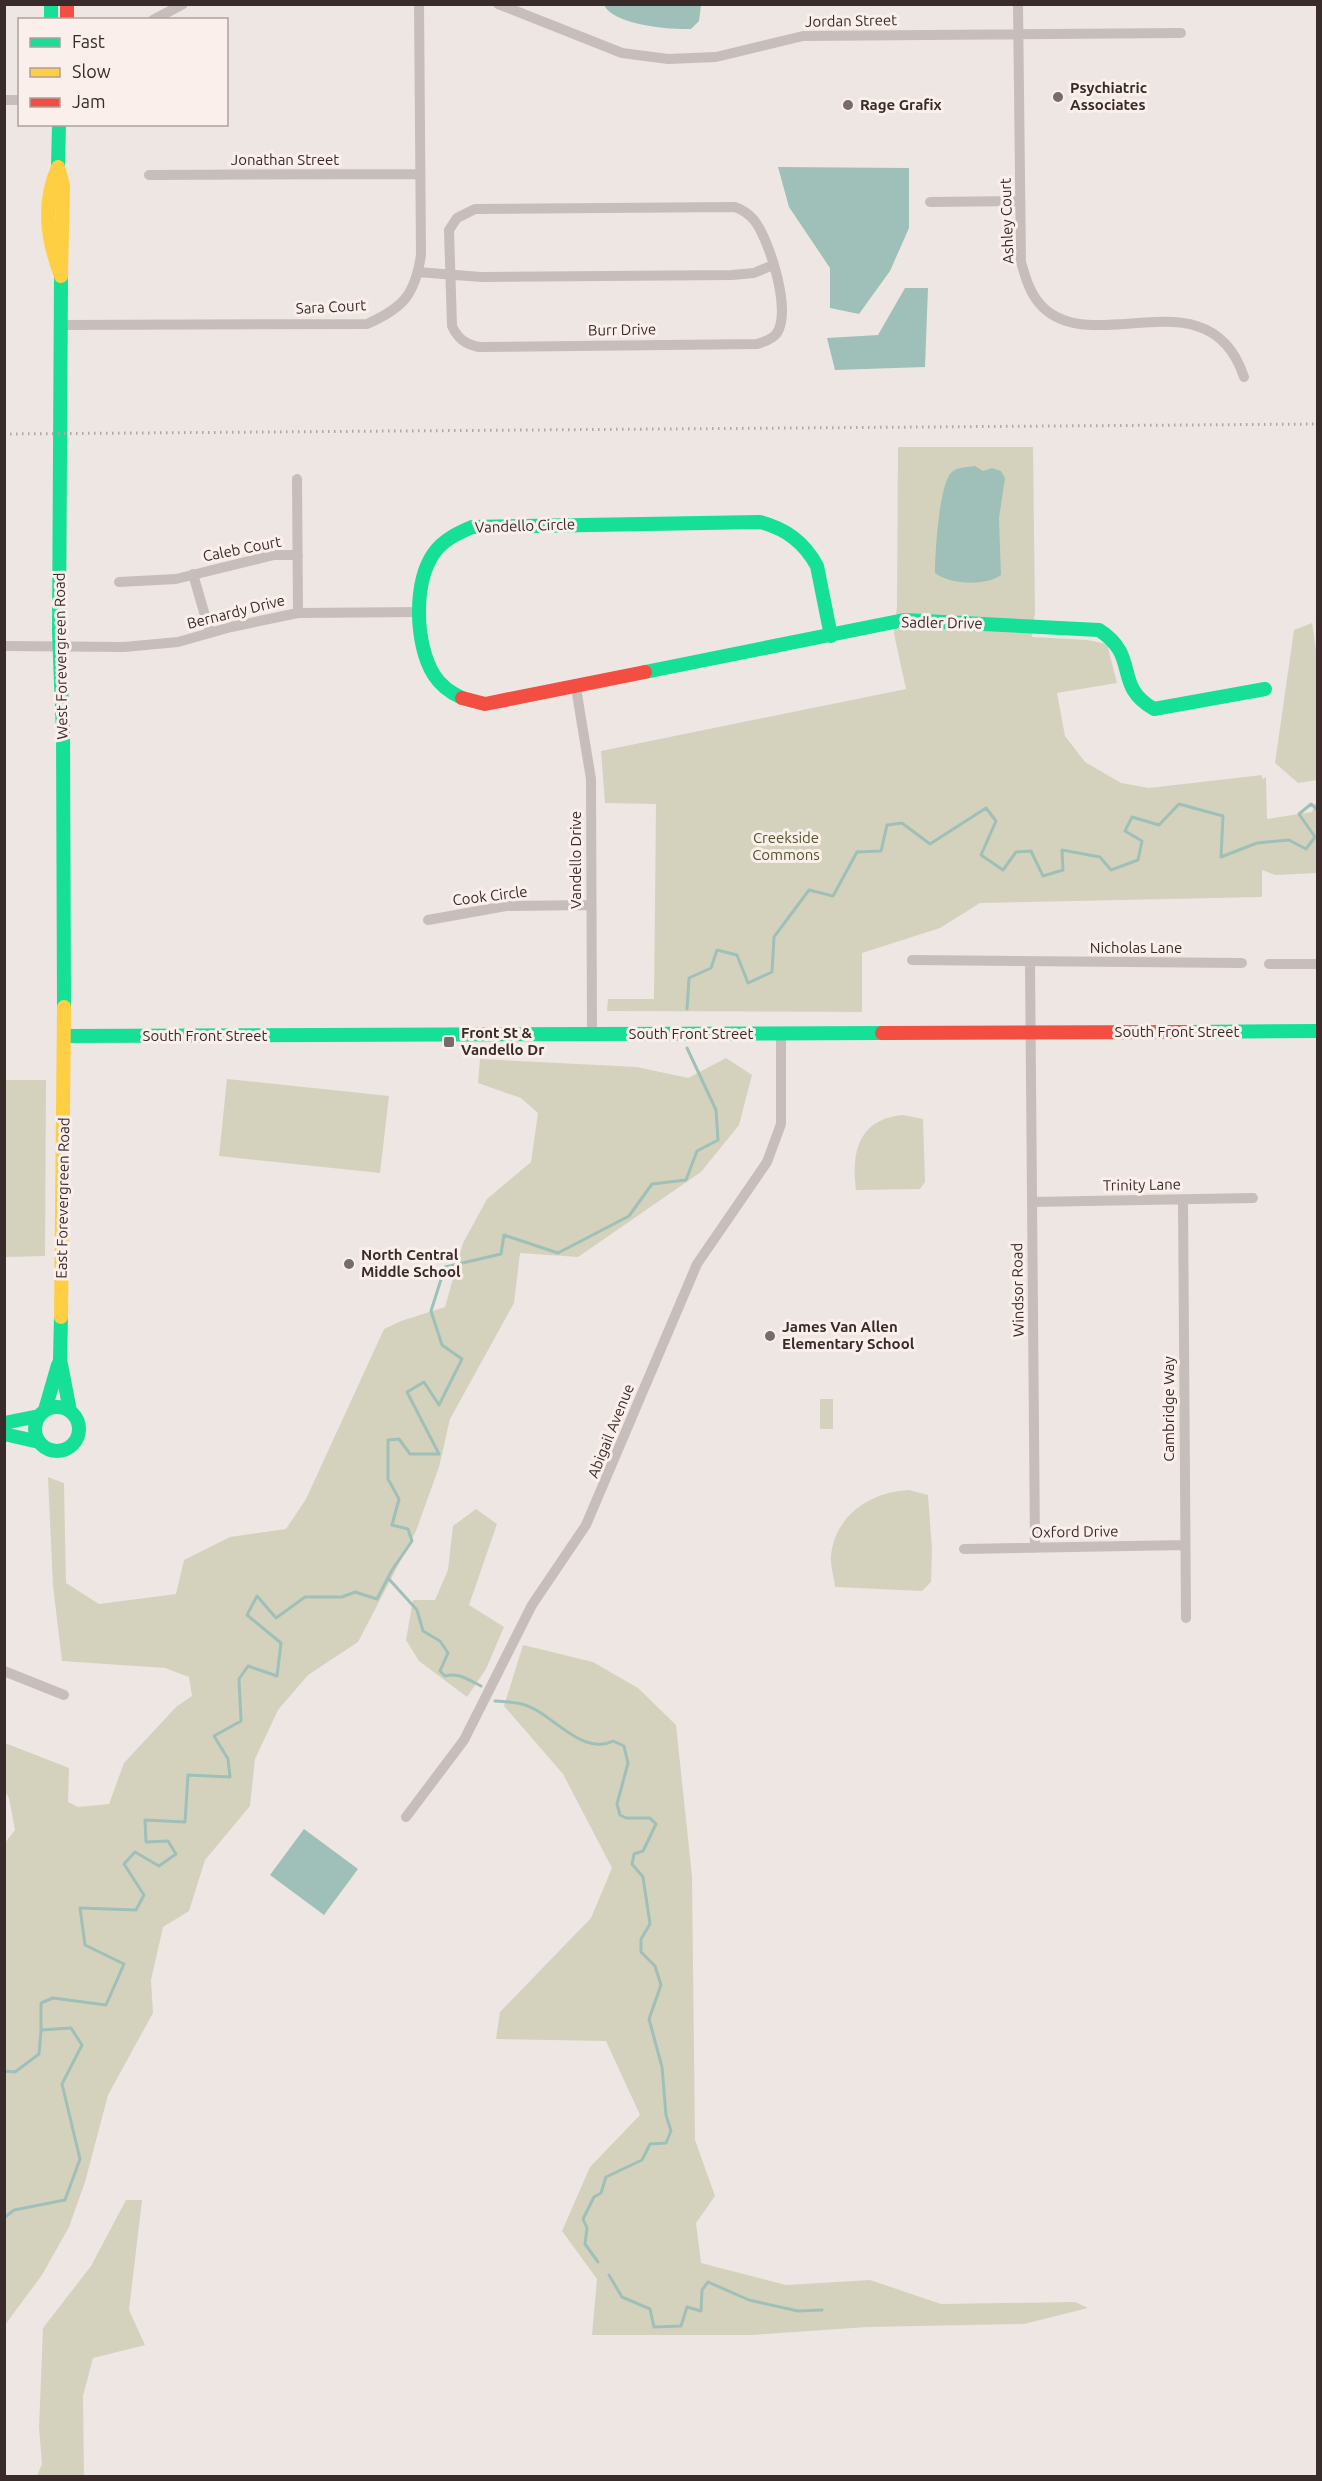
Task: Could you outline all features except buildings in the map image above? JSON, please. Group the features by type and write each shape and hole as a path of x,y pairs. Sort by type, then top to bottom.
{"street":[{"path":"157,18 183,4"},
{"name":"Sara Court","path":"61,325 367,324 401,304 413,290 418,272 419,4"},
{"name":"Jordan Street","path":"498,4 622,53 668,59 716,57 803,36 1181,33"},
{"name":"Ashley Court","path":"1018,4 1021,262 1027,284 1040,304 1059,318 1083,324 1175,323 1199,327 1218,335 1234,351 1244,377"},
{"name":"West Forevergreen Road","path":"59,126 58,167 63,185 59,645 63,733 64,1036"},
{"name":"Jonathan Street","path":"149,175 420,174"},
{"path":"930,202 1020,201"},
{"name":"Burr Drive","path":"735,207 746,211 755,221 773,264 780,283 781,321 777,333 768,341 757,344 468,345 456,336 452,326 450,276 449,230 457,218 475,209 735,207"},
{"path":"418,272 450,276 732,275 754,273 773,264"},
{"path":"297,479 298,613"},
{"name":"Vandello Circle","path":"576,688 498,704 485,704 461,698 440,684 427,665 422,644 422,581 431,557 449,537 471,527 753,522 784,530 808,550 817,566 831,636"},
{"name":"Caleb Court","path":"119,582 176,579 274,555 298,555"},
{"name":"Caleb Court","path":"193,574 210,633"},
{"name":"Bernardy Drive","path":"4,646 124,647 178,642 298,613 421,612"},
{"name":"Sadler Drive","path":"576,688 915,620 1099,630 1119,642 1130,690 1143,705 1154,709 1265,688"},
{"name":"Vandello Drive","path":"576,688 591,779 592,1033"},
{"name":"Cook Circle","path":"428,920 517,905 591,905"},
{"name":"Nicholas Lane","path":"912,960 1242,963"},
{"path":"1030,962 1030,1032"},
{"path":"1269,964 1317,964"},
{"name":"South Front Street","path":"64,1036 592,1033 781,1035 1317,1031"},
{"name":"Windsor Road","path":"1030,1032 1035,1548"},
{"name":"Abigail Avenue","path":"406,1817 464,1740 532,1605 586,1525 697,1264 767,1162 782,1124 781,1035"},
{"name":"East Forevergreen Road","path":"64,1036 60,1359 70,1411"},
{"name":"Trinity Lane","path":"1032,1202 1253,1198"},
{"name":"Cambridge Way","path":"1183,1200 1186,1618"},
{"name":"East Forevergreen Road","path":"42,1413 60,1359"},
{"path":"4,1423 58,1407 70,1411 78,1422 79,1430 75,1442 60,1451 48,1449 39,1442 4,1434"},
{"path":"39,1442 35,1430 42,1413"},
{"name":"Oxford Drive","path":"964,1550 1185,1545"},
{"path":"4,1671 64,1695"}],"green space":[{"name":"Creekside Commons","path":"898,447 1033,447 1035,612 1032,637 1087,640 1107,644 1117,683 1057,693 1065,736 1085,762 1121,783 1149,788 1262,775 1262,779 1266,777 1267,819 1312,812 1317,800 1317,873 1275,875 1262,870 1262,897 980,903 940,928 862,953 862,1012 607,1011 608,999 654,999 656,804 605,803 601,751 906,689 894,634 897,607"},
{"path":"1312,623 1318,662 1317,780 1298,783 1275,763 1294,630"},
{"path":"726,1058 752,1075 739,1125 701,1172 578,1257 520,1253 514,1303 450,1419 439,1467 416,1531 358,1642 308,1675 278,1710 255,1759 250,1806 205,1860 189,1911 163,1927 151,1980 153,2013 108,2095 85,2182 69,2227 42,2275 5,2325 4,1844 15,1830 9,1798 5,1791 5,1743 69,1768 68,1802 78,1807 109,1804 124,1763 176,1707 192,1696 189,1677 165,1668 62,1661 53,1586 48,1477 64,1483 66,1583 99,1604 176,1594 184,1560 230,1537 286,1529 306,1499 384,1329 445,1307 463,1243 487,1199 531,1162 538,1113 521,1098 478,1083 480,1059 637,1067 688,1078"},
{"path":"227,1079 389,1096 380,1173 219,1156"},
{"path":"5,1080 46,1080 45,1256 5,1257"},
{"path":"903,1115 923,1119 925,1182 920,1189 856,1190 855,1162 861,1139 876,1123"},
{"path":"820,1399 833,1399 833,1429 820,1429"},
{"path":"909,1490 928,1495 932,1549 931,1582 922,1591 835,1587 831,1555 834,1541 848,1517 858,1508 881,1495"},
{"path":"476,1509 497,1524 469,1605 504,1627 486,1669 467,1697 419,1661 406,1640 413,1600 435,1600 448,1570 453,1526"},
{"path":"523,1645 593,1662 638,1688 676,1725 692,1876 695,2140 715,2196 696,2223 701,2263 786,2285 870,2280 941,2304 1075,2302 1088,2308 1024,2324 867,2327 752,2335 592,2335 597,2279 562,2231 590,2167 640,2115 606,2041 496,2039 500,2012 591,1918 612,1868 563,1774 504,1706"},
{"path":"126,2200 142,2200 129,2310 145,2345 93,2358 83,2396 84,2476 37,2476 42,2464 39,2427 43,2328 91,2266"}],"water":[{"path":"604,5 701,5 699,21 691,29 682,29 630,22 610,12"},
{"path":"778,167 909,168 909,228 890,271 859,314 830,308 830,268 789,207"},
{"path":"905,288 928,288 925,367 835,370 827,338 878,335"},
{"path":"975,466 983,471 992,468 1001,471 1005,478 999,518 1001,575 987,581 968,583 950,580 935,573 936,551 941,504 948,478 957,469"},
{"path":"304,1829 358,1869 324,1915 270,1875"}],"waterway":[{"path":"687,1009 689,978 711,968 717,950 737,955 748,983 772,972 774,937 809,890 833,896 857,852 881,851 887,825 902,823 930,844 986,808 996,821 981,855 1003,870 1016,852 1031,851 1043,876 1063,870 1062,850 1100,857 1111,870 1138,860 1142,841 1125,831 1132,817 1159,825 1179,804 1223,816 1221,857 1257,843 1289,840 1306,849 1315,837 1299,814 1311,804 1318,810"},
{"path":"4,2218 14,2210 65,2200 80,2159 62,2084 82,2045 71,2028 41,2030 41,2003 53,1998 106,2005 124,1964 85,1945 80,1908 136,1910 144,1895 124,1864 135,1852 159,1866 176,1854 168,1841 146,1842 145,1820 185,1822 188,1775 230,1777 228,1759 214,1736 241,1721 239,1679 248,1666 277,1676 281,1643 247,1615 257,1596 276,1618 305,1597 342,1597 355,1592 377,1599 392,1570 412,1541 408,1529 392,1525 399,1499 388,1479 388,1440 399,1439 410,1454 439,1454 407,1392 424,1382 439,1405 462,1359 442,1345 431,1311 445,1267 501,1254 504,1235 558,1253 629,1216 652,1184 686,1180 697,1151 718,1140 716,1110 687,1048"},
{"path":"388,1578 417,1610 423,1631 440,1641 448,1653 440,1671 445,1676 459,1676 481,1686"},
{"path":"495,1701 531,1707 583,1741 593,1744 613,1741 624,1746 628,1763 617,1804 620,1815 626,1818 650,1818 656,1824 643,1851 634,1854 632,1864 643,1877 650,1924 641,1939 641,1952 655,1966 661,1985 649,2019 662,2067 666,2115 671,2131 666,2143 650,2144 642,2160 606,2177 601,2193 594,2197 583,2219 587,2228 585,2244 598,2262"},
{"path":"4,2071 15,2072 39,2054 41,2031"},
{"path":"609,2275 622,2297 650,2309 654,2327 681,2326 687,2307 701,2311 702,2290 708,2282 749,2300 798,2311 822,2310"}],"railway":[{"path":"4,434 1318,424"}],"traffic: fast":[{"path":"51,4 51,18"},
{"path":"58,167 59,126"},
{"path":"61,276 59,632 63,733 64,1007"},
{"path":"462,698 440,683 434,675 423,648 419,614 422,580 434,553 456,534 472,527 760,522 778,528 800,543 817,566 831,636"},
{"path":"645,672 904,620 1099,630 1112,640 1119,650 1134,690 1141,700 1154,709 1265,689"},
{"path":"1188,1032 1318,1031"},
{"path":"64,1036 882,1033"},
{"path":"61,1317 60,1359 70,1411"},
{"path":"45,1410 58,1365"},
{"path":"57,1407 73,1413 79,1429 73,1445 57,1451 41,1445 35,1429 41,1413 57,1407"},
{"path":"4,1423 39,1416"},
{"path":"4,1434 39,1442"}],"traffic: slow":[{"path":"58,167 63,185 61,276 52,249 48,222 50,194 58,167"},
{"path":"61,1317 64,1007"}],"traffic: jam":[{"path":"67,4 67,18"},
{"path":"462,698 485,704 645,672"},
{"path":"882,1033 1188,1032"}],"place":[{"name":"Psychiatric Associates","path":"1058,97"},
{"name":"Rage Grafix","path":"848,105"},
{"name":"Front St & Vandello Dr","path":"449,1042"},
{"name":"North Central Middle School","path":"349,1264"},
{"name":"James Van Allen Elementary School","path":"770,1336"}]}
